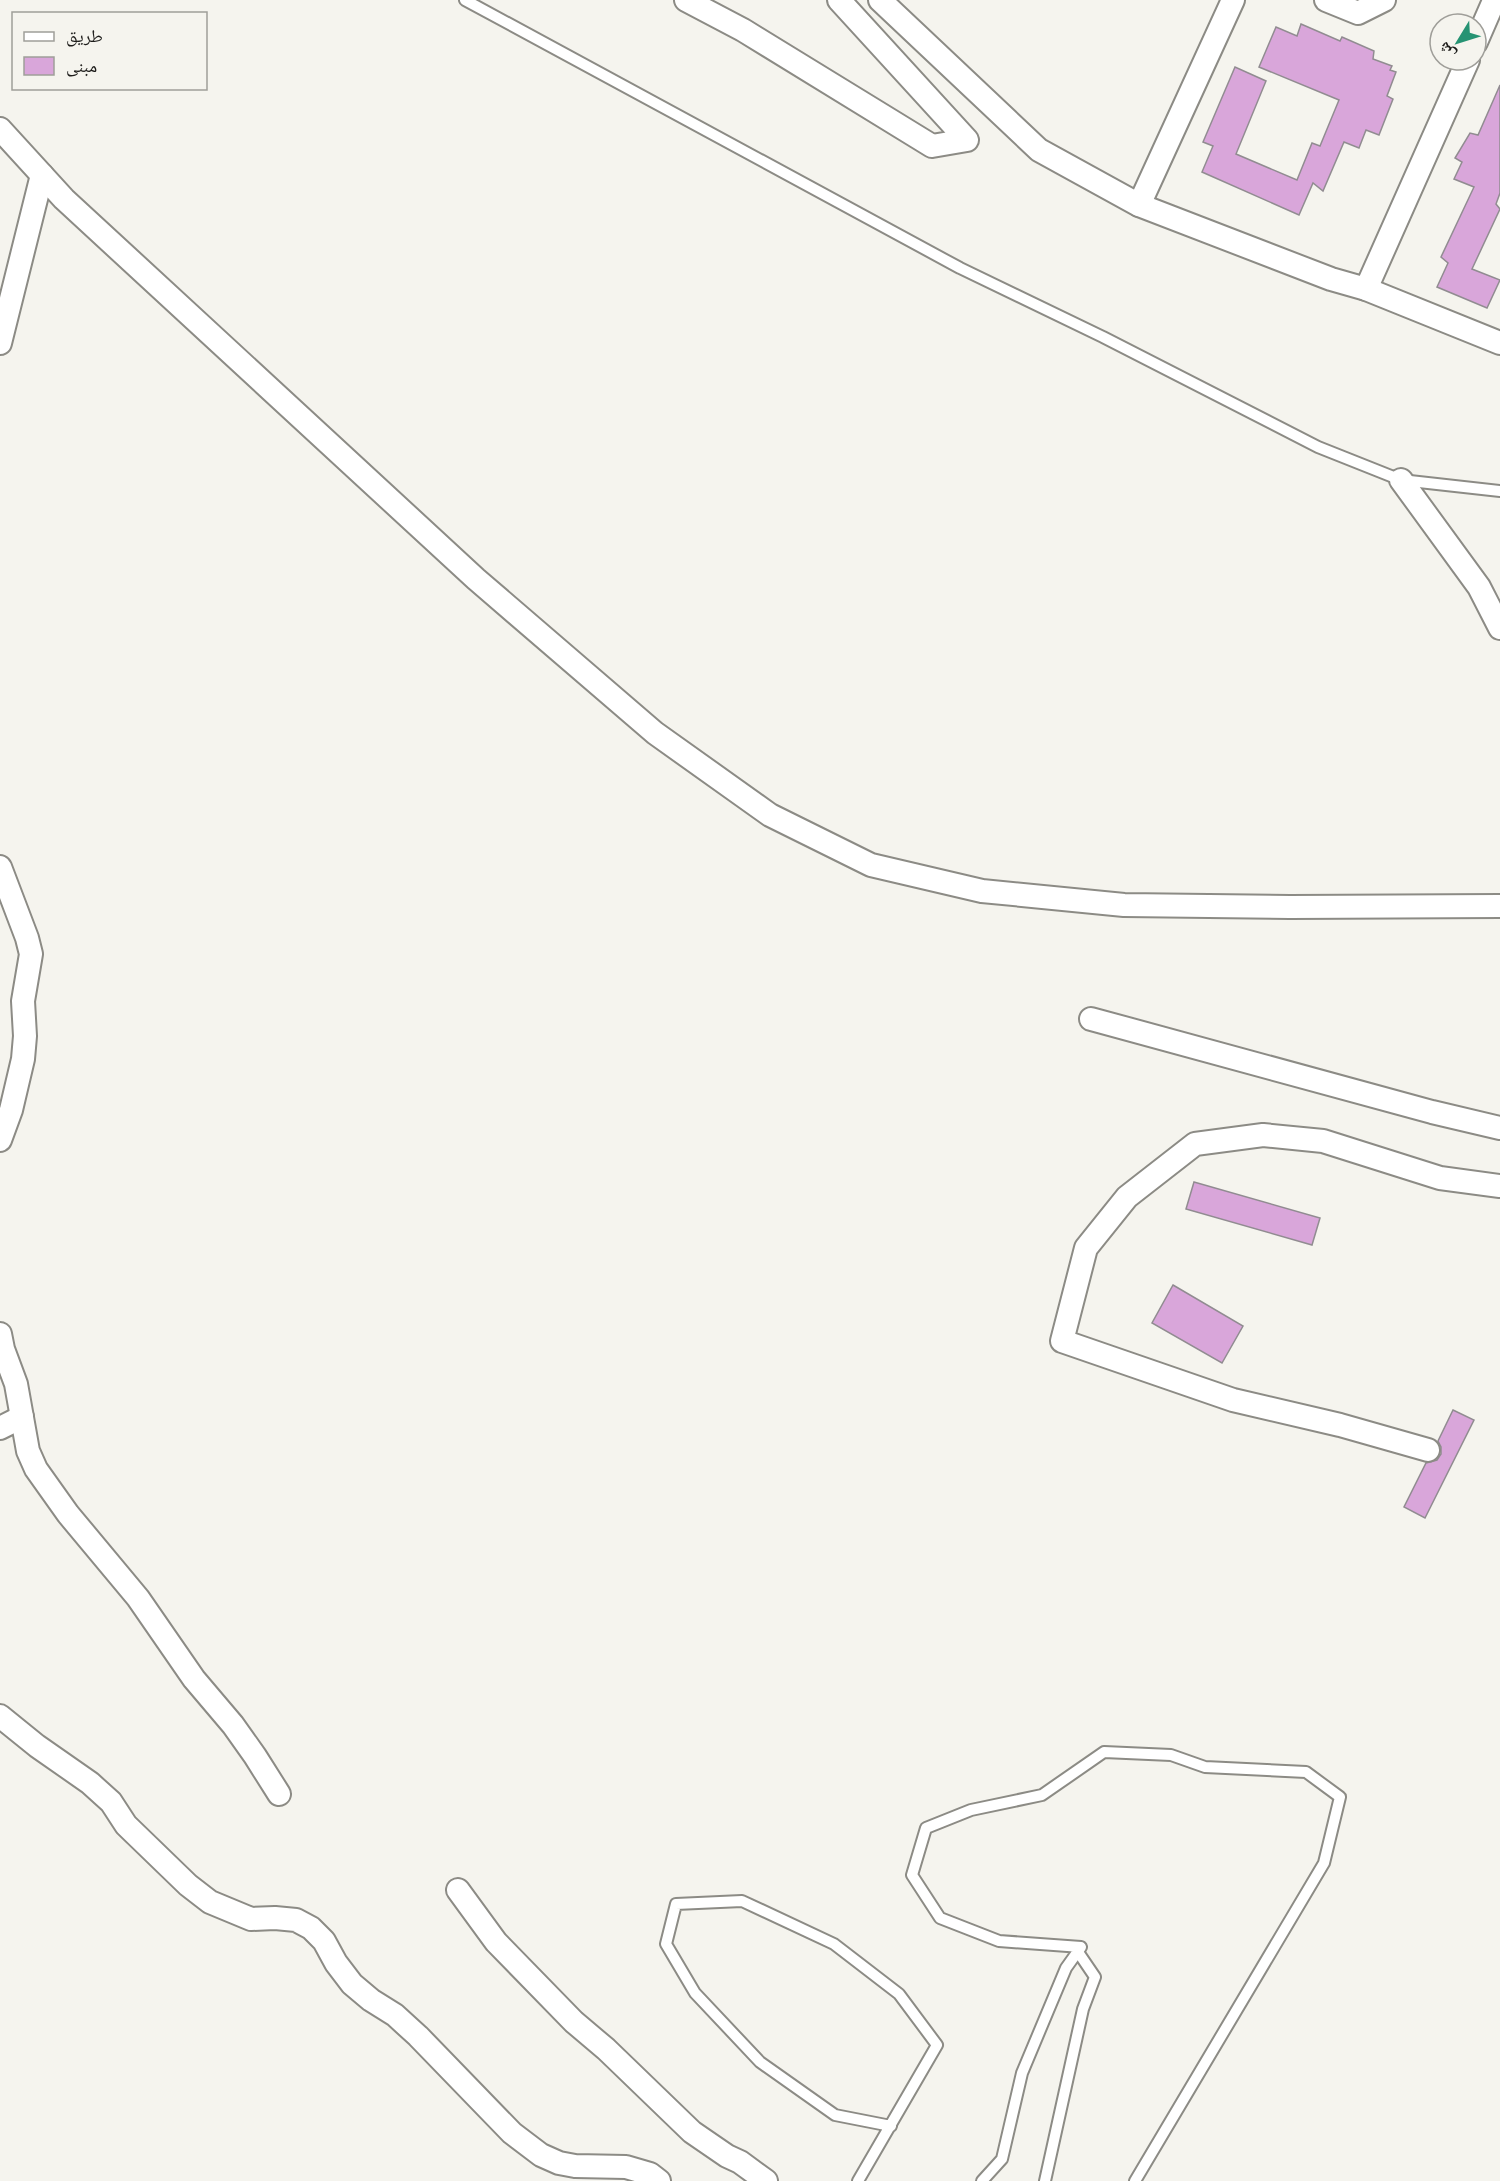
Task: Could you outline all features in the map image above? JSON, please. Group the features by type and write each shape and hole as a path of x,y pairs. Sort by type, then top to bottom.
{"street":[{"path":"686,0 743,30 932,146 967,140 839,0"},
{"path":"880,0 1039,150 1139,205 1331,279 1366,289 1500,343"},
{"path":"1139,205 1233,0"},
{"path":"1326,0 1358,13 1384,0"},
{"path":"1366,289 1463,72"},
{"path":"0,129 64,199 216,342 476,579 656,733 770,815 871,865 982,891 1124,905 1500,906"},
{"path":"0,343 42,176"},
{"path":"1401,480 1479,587 1500,628"},
{"path":"0,867 31,954 23,1001 25,1036 23,1059 11,1110 0,1140"},
{"path":"1091,1019 1432,1113 1500,1128"},
{"path":"1428,1450 1340,1425 1233,1400 1062,1341 1086,1248 1127,1197 1195,1144 1263,1135 1323,1141 1440,1178 1500,1186"},
{"path":"0,1334 16,1384 28,1451 36,1469 47,1486 138,1598 194,1679 255,1756 279,1794"},
{"path":"0,1428 22,1417"},
{"path":"0,1716 37,1746 90,1783 111,1802 126,1825 188,1885 210,1902 251,1919 296,1920 311,1928 324,1941 336,1963 352,1983 371,2001 395,2015 512,2133 541,2155 559,2163 575,2166 626,2168 650,2174 659,2181"},
{"path":"458,1890 496,1942 574,2022 606,2049 692,2133 727,2156 741,2162 766,2181"}],"lane":[{"path":"465,0 960,268 1103,337 1318,447 1401,480 1500,491"},
{"path":"982,2181 1002,2159 1022,2073 1066,1968 1081,1947 999,1941 940,1918 912,1875 926,1828 972,1810 1042,1796 1104,1752 1171,1755 1205,1767 1306,1772 1340,1797 1324,1863 1135,2181"},
{"path":"858,2181 891,2126 938,2044 899,1994 834,1944 742,1901 676,1904 666,1944 695,1993 752,2054 835,2115 891,2126"},
{"path":"1045,2181 1083,2009 1095,1977 1077,1952"}],"building":[{"path":"1301,24 1340,41 1342,37 1374,51 1373,59 1392,66 1390,70 1396,72 1387,96 1393,99 1379,135 1366,130 1359,148 1344,142 1323,191 1313,183 1299,215 1202,172 1213,146 1203,142 1235,67 1266,81 1236,154 1297,180 1312,143 1320,146 1339,100 1259,67 1276,27 1297,36"},
{"path":"1500,85 1500,193 1496,204 1500,209 1472,269 1500,280 1487,308 1437,287 1448,263 1441,257 1474,187 1454,179 1462,162 1455,158 1470,133 1478,135"},
{"path":"1194,1182 1320,1218 1312,1245 1186,1209"},
{"path":"1173,1285 1243,1326 1222,1363 1152,1323"},
{"path":"1453,1410 1474,1420 1425,1518 1404,1507 1426,1463 1437,1460 1441,1454 1438,1441"}]}
